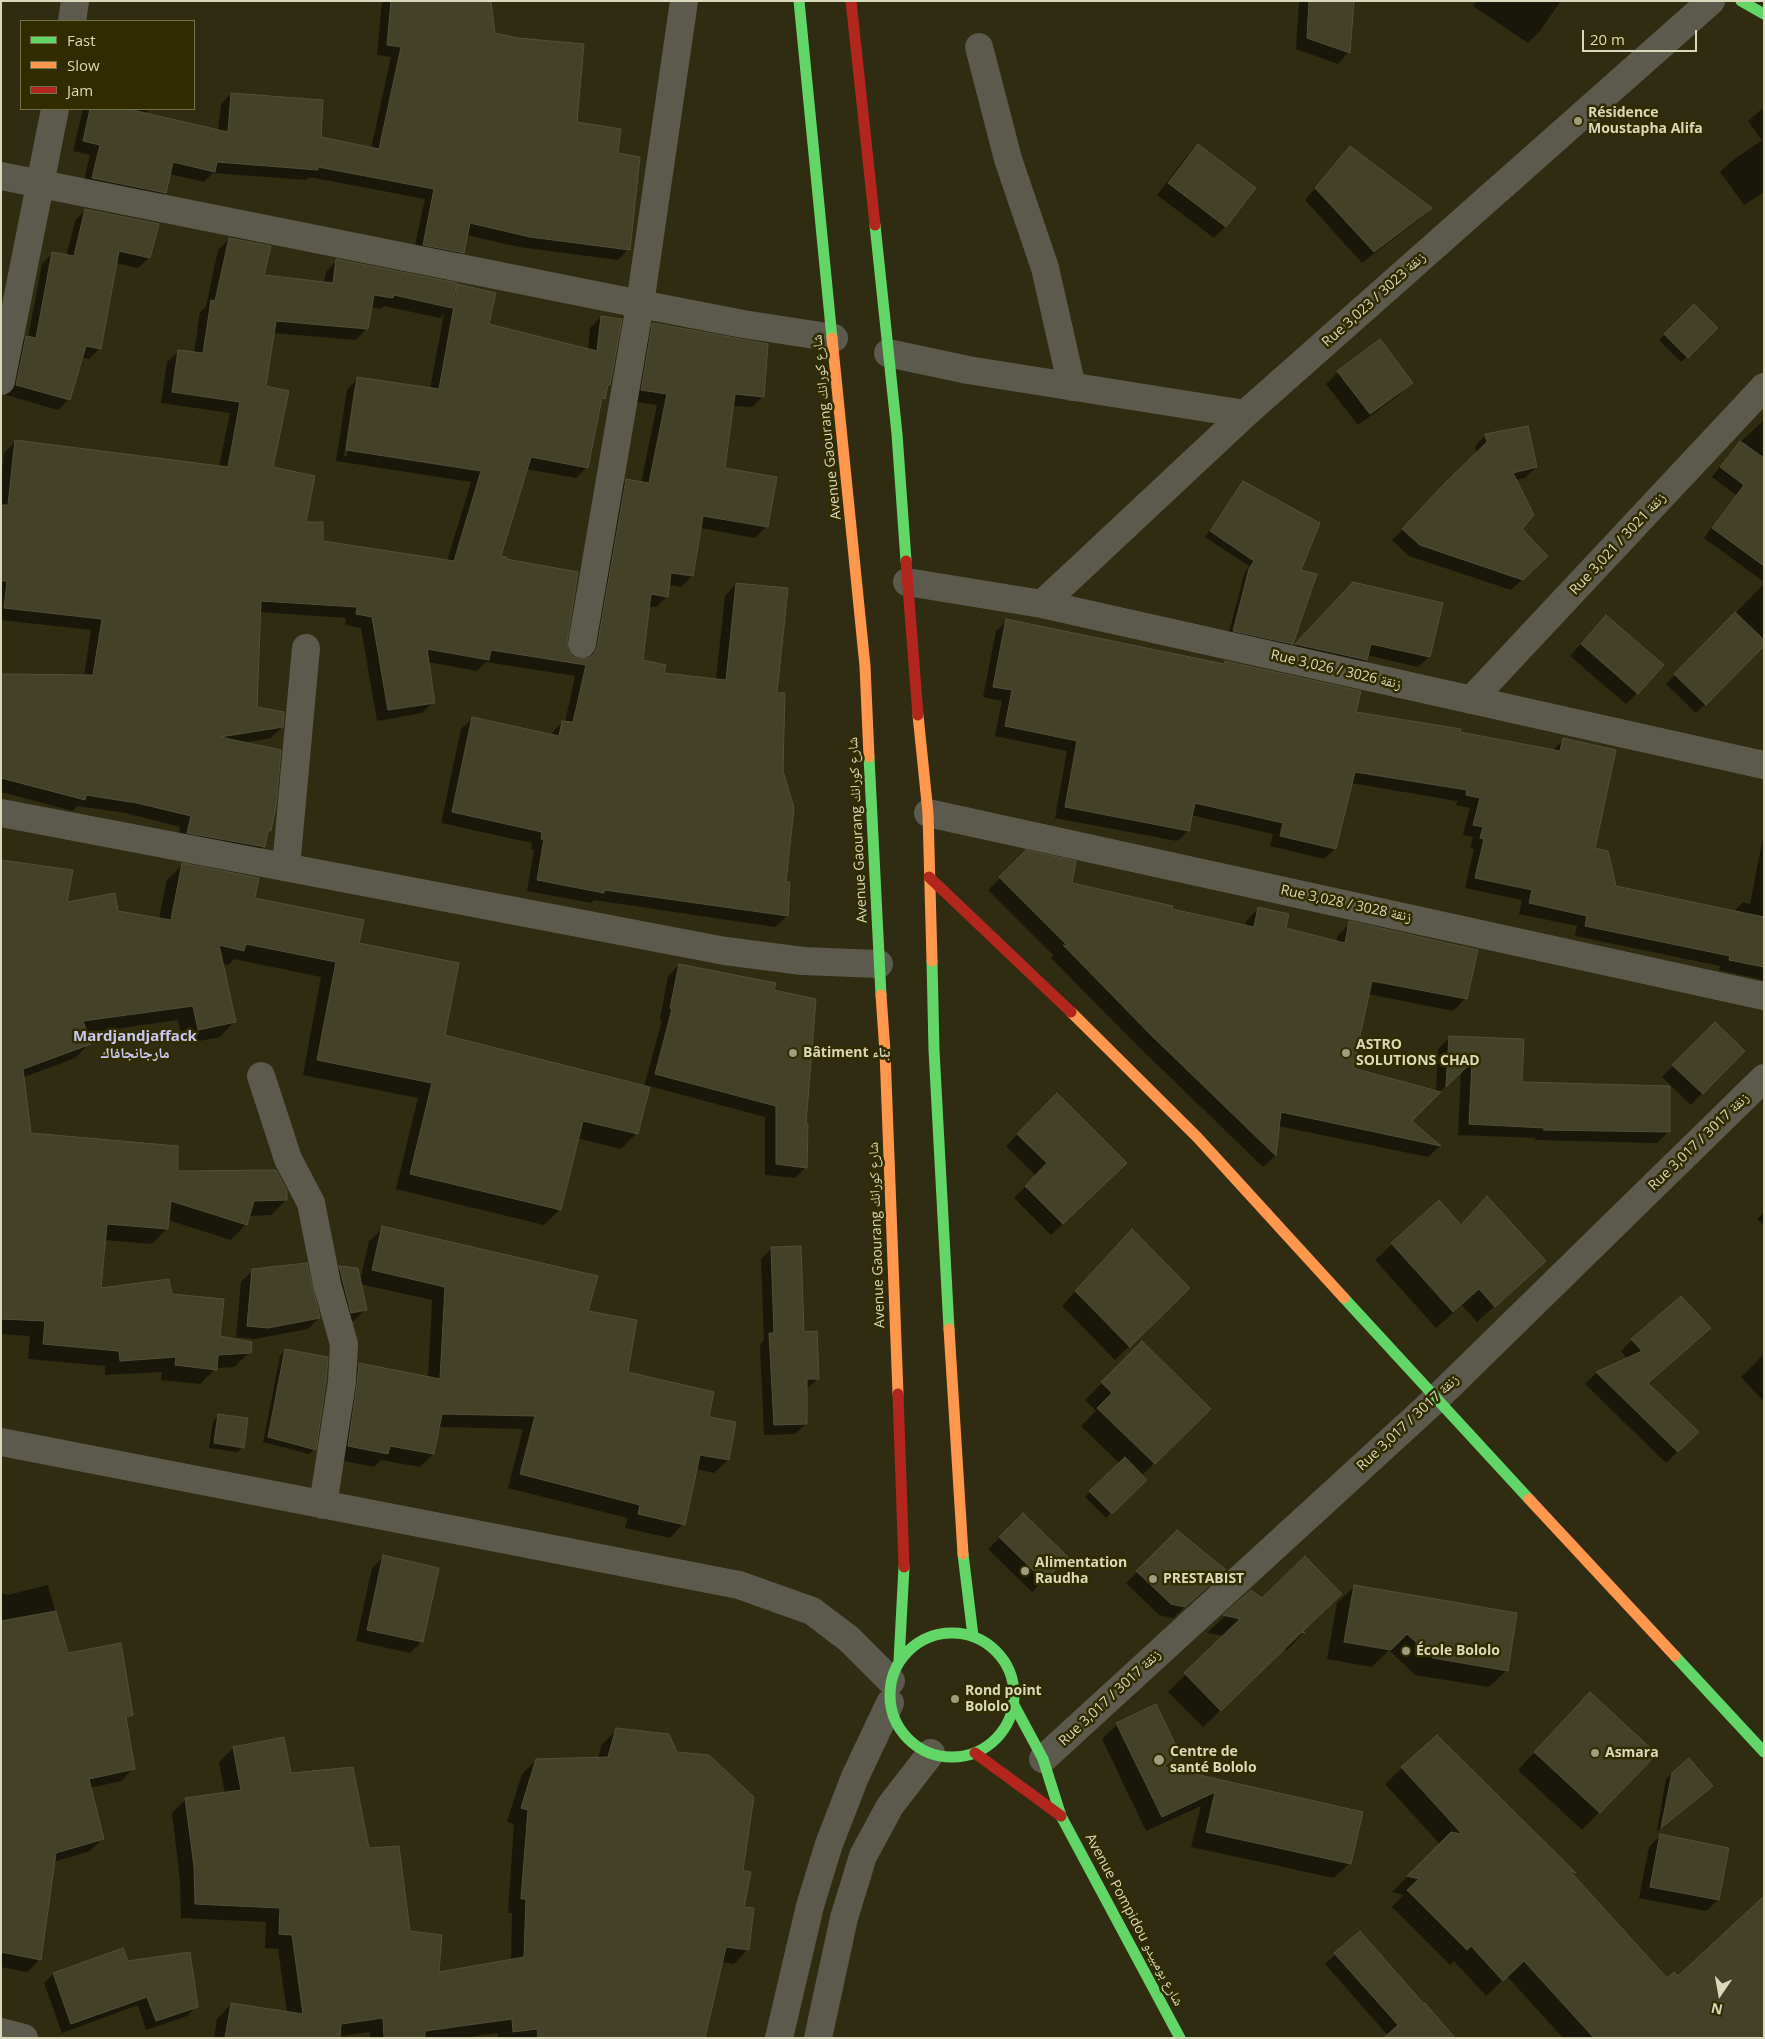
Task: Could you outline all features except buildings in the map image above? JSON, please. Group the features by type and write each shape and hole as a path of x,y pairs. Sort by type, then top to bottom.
{"main road":[{"name":"Avenue Gaourang شارع كورانك","path":"799,1 834,338 865,666 885,1052 904,1561 893,1682"},
{"path":"851,1 897,434 907,582 928,813 934,1050 961,1541 973,1636"},
{"path":"1741,1 1764,14"},
{"path":"929,877 1079,1020 1197,1137 1436,1399 1764,1752"},
{"path":"952,1633 973,1636 992,1647 1006,1663 1013,1683 1014,1705 1006,1725 993,1742 975,1753 953,1757 931,1753 911,1742 897,1724 893,1682 913,1646 932,1635 952,1633"},
{"path":"1014,1705 1043,1759 1061,1816"},
{"path":"975,1753 1061,1816"},
{"name":"Avenue Pompidou شارع بومبيدو","path":"1061,1816 1180,2038"}],"street":[{"path":"72,20 76,1"},
{"path":"582,644 640,304 684,1"},
{"name":"Rue 3,023 / زنقة 3023","path":"1042,604 1245,414 1711,1"},
{"path":"979,47 1008,159 1044,268 1072,387"},
{"path":"1,381 55,110"},
{"path":"1,176 640,304 743,324 834,338"},
{"path":"888,353 968,370 1245,414"},
{"name":"Rue 3,021 / زنقة 3021","path":"1471,700 1764,388"},
{"name":"Rue 3,026 / زنقة 3026","path":"907,582 1042,604 1764,766"},
{"path":"286,867 306,648"},
{"name":"Rue 3,028 / زنقة 3028","path":"928,813 1764,996"},
{"path":"1,814 725,951 803,961 879,964"},
{"path":"261,1076 288,1159 311,1204 327,1284 344,1344 342,1382 323,1505"},
{"name":"Rue 3,017 / زنقة 3017","path":"1043,1759 1436,1399 1764,1078"},
{"path":"1,1442 739,1585 812,1610 849,1639 893,1682 829,1844 810,1906 779,2038"},
{"path":"818,2038 844,1918 863,1856 890,1806 931,1753"},
{"path":"1,2032 24,2038"}],"traffic: fast":[{"path":"799,1 832,338"},
{"path":"1741,1 1764,14"},
{"path":"875,225 897,434 906,561"},
{"path":"869,757 881,995"},
{"path":"932,961 934,1050 949,1329"},
{"path":"1344,1298 1529,1499"},
{"path":"963,1554 973,1636"},
{"path":"899,1661 904,1567"},
{"path":"952,1633 976,1638 996,1651 1009,1671 1014,1695 1009,1719 996,1739 976,1752 952,1757 928,1752 908,1739 895,1719 890,1695 895,1671 908,1651 928,1638 952,1633"},
{"path":"1675,1656 1764,1752"},
{"path":"1014,1705 1043,1759 1061,1816 1180,2038"}],"traffic: slow":[{"path":"832,338 865,666 869,757"},
{"path":"918,715 928,813 932,961"},
{"path":"881,995 885,1052 898,1394"},
{"path":"1071,1012 1197,1137 1344,1298"},
{"path":"949,1329 963,1554"},
{"path":"1529,1499 1675,1656"}],"traffic: jam":[{"path":"851,1 875,225"},
{"path":"906,561 918,715"},
{"path":"929,877 1071,1012"},
{"path":"898,1394 904,1567"},
{"path":"975,1753 1061,1816"}],"place":[{"name":"Résidence Moustapha Alifa","path":"1578,121"},
{"name":"Bâtiment بناء","path":"793,1053"},
{"name":"ASTRO SOLUTIONS CHAD","path":"1346,1053"},
{"name":"Alimentation Raudha","path":"1025,1571"},
{"name":"PRESTABIST","path":"1153,1579"},
{"name":"École Bololo","path":"1406,1651"},
{"name":"Rond point Bololo","path":"955,1699"},
{"name":"Asmara","path":"1595,1753"},
{"name":"Centre de santé Bololo","path":"1159,1760"}],"district":[{"name":"Mardjandjaffack مارجانجافاك","path":"135,1046"}]}
